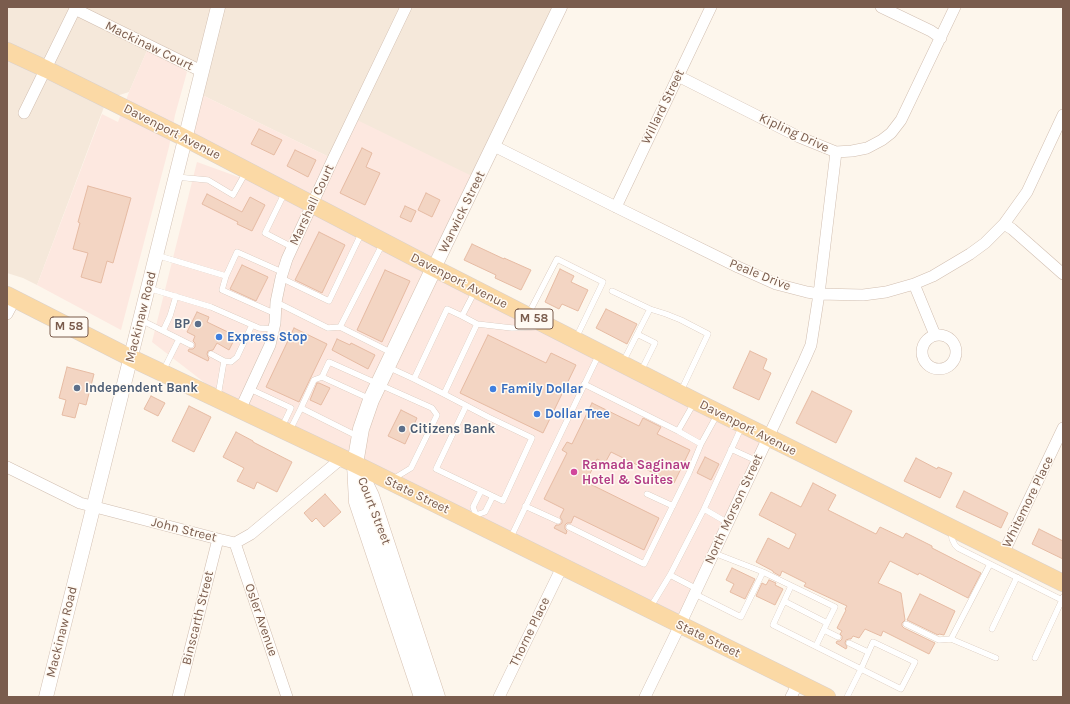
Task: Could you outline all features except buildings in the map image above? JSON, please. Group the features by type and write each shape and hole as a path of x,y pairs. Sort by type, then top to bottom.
{"main road":[{"name":"Davenport Avenue","path":"7,51 185,138 600,353 951,528 997,559 1063,593"},
{"name":"Warwick Street","path":"348,461 359,437 371,400 434,268"},
{"name":"State Street","path":"11,297 162,373 390,482 474,519 509,541 680,625 794,690 827,697"},
{"name":"Court Street","path":"348,461 357,502 422,697"},
{"name":"Court Street","path":"348,461 371,496 437,697"}],"street":[{"name":"Mackinaw Road","path":"46,697 218,7"},
{"name":"Marshall Court","path":"240,410 270,345 274,330 276,302 282,275 292,247 406,7"},
{"name":"Warwick Street","path":"434,268 560,7"},
{"name":"Willard Street","path":"616,207 711,7"},
{"path":"881,7 931,31 941,38"},
{"name":"Kipling Drive","path":"678,76 799,137 836,152 867,148 891,133 902,120 955,7"},
{"name":"Mackinaw Court","path":"24,114 76,8 201,71"},
{"name":"Peale Drive","path":"494,146 738,267 776,284 819,294 863,295 886,292 914,284 933,276 970,254 985,243 1004,224 1027,192 1063,115"},
{"name":"North Morson Street","path":"645,697 696,592 811,345 819,294 836,152"},
{"path":"1004,224 1012,229 1063,274"},
{"path":"914,284 935,335"},
{"path":"7,314 11,297"},
{"name":"Whitemore Place","path":"997,559 1063,428"},
{"name":"John Street","path":"7,467 80,503 235,543 252,534 348,461"},
{"name":"Binscarth Street","path":"178,697 218,539"},
{"name":"Osler Avenue","path":"235,543 287,697"},
{"name":"Thorne Place","path":"499,697 562,567"}],"lane":[{"path":"175,177 208,180 233,195 247,170"},
{"path":"286,190 264,233 292,247"},
{"path":"276,314 222,290 226,276 237,252 329,301 364,230"},
{"path":"340,327 384,241"},
{"path":"156,255 226,276"},
{"path":"528,316 557,259 590,275 603,282 575,340"},
{"path":"148,288 211,307 259,328 274,330"},
{"path":"462,316 476,289"},
{"path":"612,291 650,310 681,320 708,334 687,397 678,431"},
{"path":"163,331 170,316 176,296"},
{"path":"276,302 328,328 340,327 390,360 414,379 532,438 503,501 436,469 466,406"},
{"path":"414,379 447,309 477,324 512,328 550,327"},
{"path":"622,364 650,310"},
{"path":"140,320 191,345"},
{"path":"444,394 477,324"},
{"path":"211,354 224,361 231,362 237,357 252,325"},
{"path":"637,334 654,343 640,373"},
{"path":"162,373 179,339"},
{"path":"509,541 600,353"},
{"path":"217,399 224,361"},
{"path":"285,431 300,408 314,380 322,377 329,362 432,408 437,415 411,468 390,482"},
{"path":"322,377 371,400"},
{"path":"584,384 702,444"},
{"path":"250,389 290,408 285,431"},
{"path":"300,408 359,437"},
{"path":"569,527 644,564 690,473 702,444 718,413"},
{"path":"648,610 670,575 704,509 742,425"},
{"path":"732,449 757,461"},
{"path":"481,490 473,507 474,519 485,512 493,496"},
{"path":"647,494 673,506"},
{"path":"525,506 558,521"},
{"path":"704,509 728,523"},
{"path":"714,553 763,572 835,607 816,646"},
{"path":"951,638 997,559 1017,577 1063,593 1035,658"},
{"path":"670,575 696,592 741,617 763,572"},
{"path":"992,628 1017,577"},
{"path":"791,586 773,625 816,646 861,669 901,689 914,662 873,642 861,669 847,697"},
{"path":"784,602 827,623"},
{"path":"906,624 938,640 951,638 996,658"},
{"path":"824,630 838,637"},
{"path":"849,643 868,652"}],"shaded area":[{"path":"7,7 560,7 478,179 333,159 196,92 201,71 149,46 129,92 107,99 37,285 23,278 7,273"},
{"path":"149,46 187,72 121,330 37,285 102,114 118,122"},
{"path":"196,92 333,159 353,118 478,179 435,268 768,438 680,625 240,410 152,342 197,162 308,202 185,138"}],"place":[{"name":"BP","path":"198,324"},
{"name":"Express Stop","path":"219,337"},
{"name":"Independent Bank","path":"77,388"},
{"name":"Family Dollar","path":"493,389"},
{"name":"Dollar Tree","path":"537,414"},
{"name":"Citizens Bank","path":"402,429"},
{"name":"Ramada Saginaw Hotel & Suites","path":"574,472"}]}
